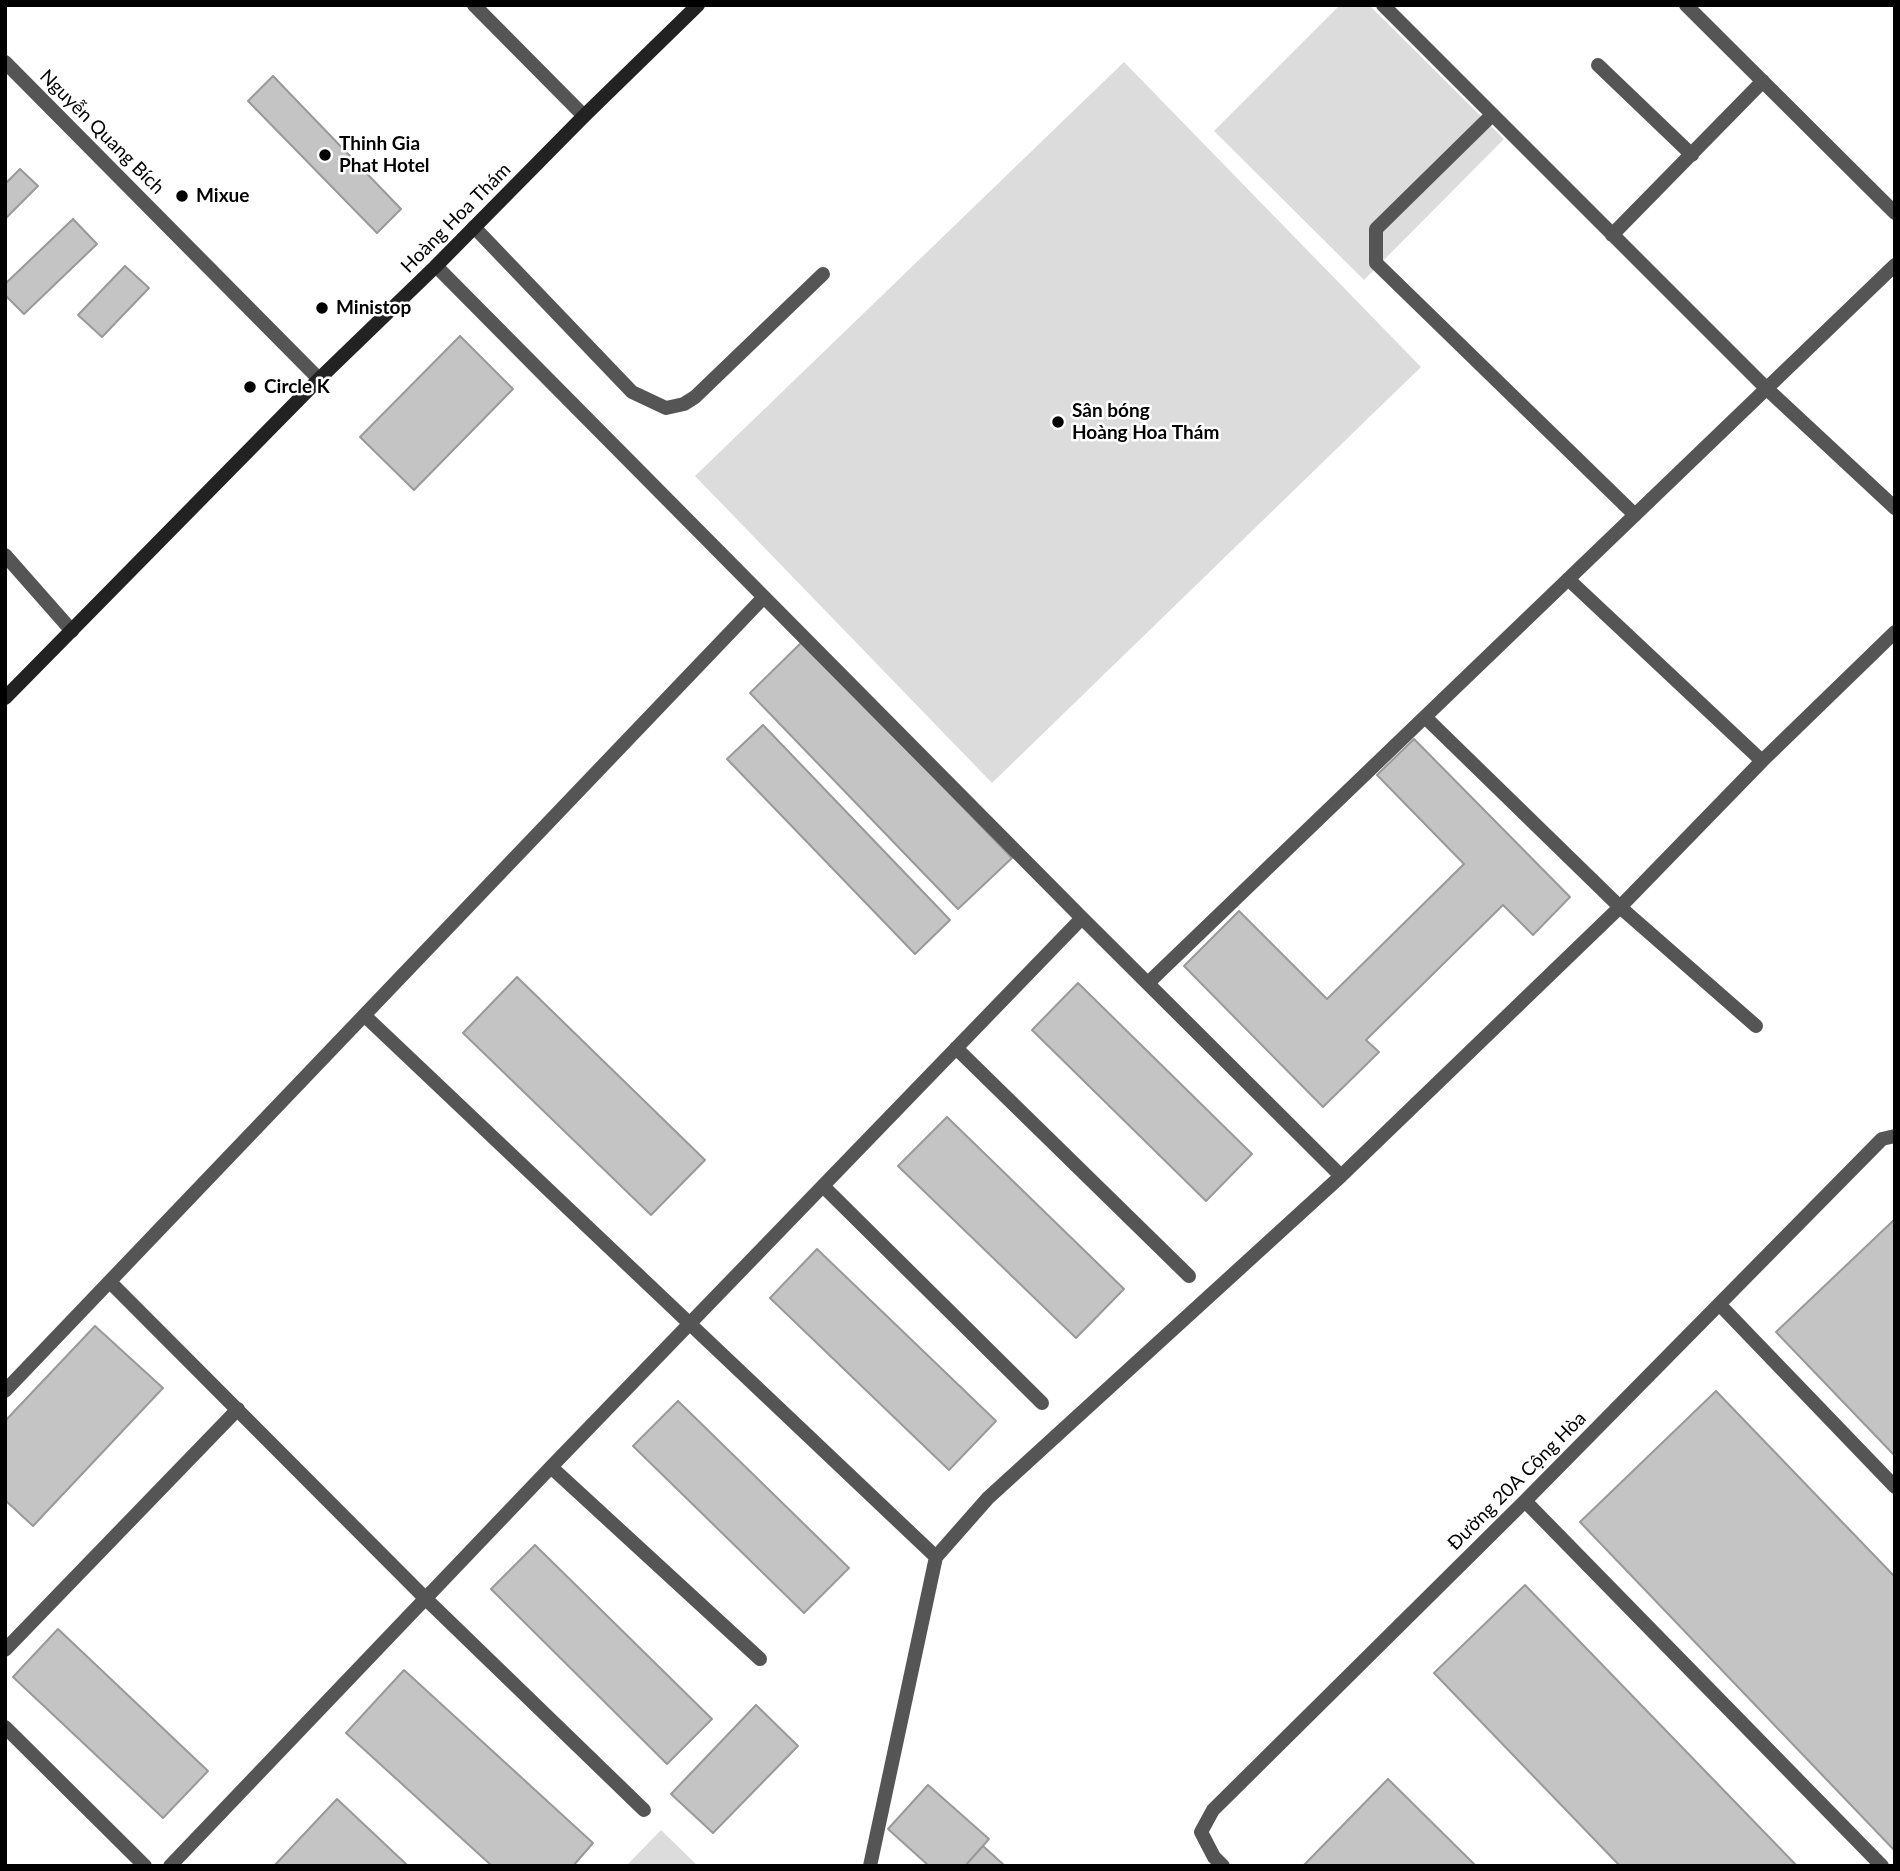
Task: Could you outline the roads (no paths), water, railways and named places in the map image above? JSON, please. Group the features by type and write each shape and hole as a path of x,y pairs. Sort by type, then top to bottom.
{"main road":[{"name":"Hoàng Hoa Thám","path":"5,698 319,379 436,267 584,116 698,5"}],"street":[{"path":"474,5 584,116"},
{"path":"1382,5 1766,388 1895,508"},
{"path":"1686,5 1895,213"},
{"name":"Nguyễn Quang Bích","path":"5,62 319,379"},
{"path":"1598,65 1692,155"},
{"path":"1612,235 1763,81"},
{"path":"1492,115 1376,229 1376,263 1635,515"},
{"path":"474,227 632,392 666,408 684,404 695,397 823,274"},
{"path":"1148,983 1895,265"},
{"path":"436,267 1341,1176"},
{"path":"5,555 72,631"},
{"path":"1568,579 1762,761"},
{"path":"5,1391 764,597"},
{"path":"870,1866 936,1557 988,1499 1341,1176 1620,907 1762,761 1895,632"},
{"path":"1425,717 1620,907 1756,1026"},
{"path":"170,1866 1082,918"},
{"path":"365,1016 936,1557"},
{"path":"956,1048 1189,1276"},
{"name":"Đường 20A Cộng Hòa","path":"1223,1866 1214,1857 1202,1832 1213,1810 1525,1501 1882,1139 1895,1136"},
{"path":"823,1186 1042,1403"},
{"path":"111,1283 426,1599 644,1810"},
{"path":"1720,1305 1895,1487"},
{"path":"5,1650 238,1409"},
{"path":"551,1467 761,1659"},
{"path":"1525,1501 1882,1866"},
{"path":"5,1727 145,1866"}],"place":[{"name":"Thinh Gia Phat Hotel","path":"325,155"},
{"name":"Mixue","path":"182,196"},
{"name":"Ministop","path":"322,308"},
{"name":"Circle K","path":"250,387"},
{"name":"Sân bóng Hoàng Hoa Thám","path":"1058,422"}]}
